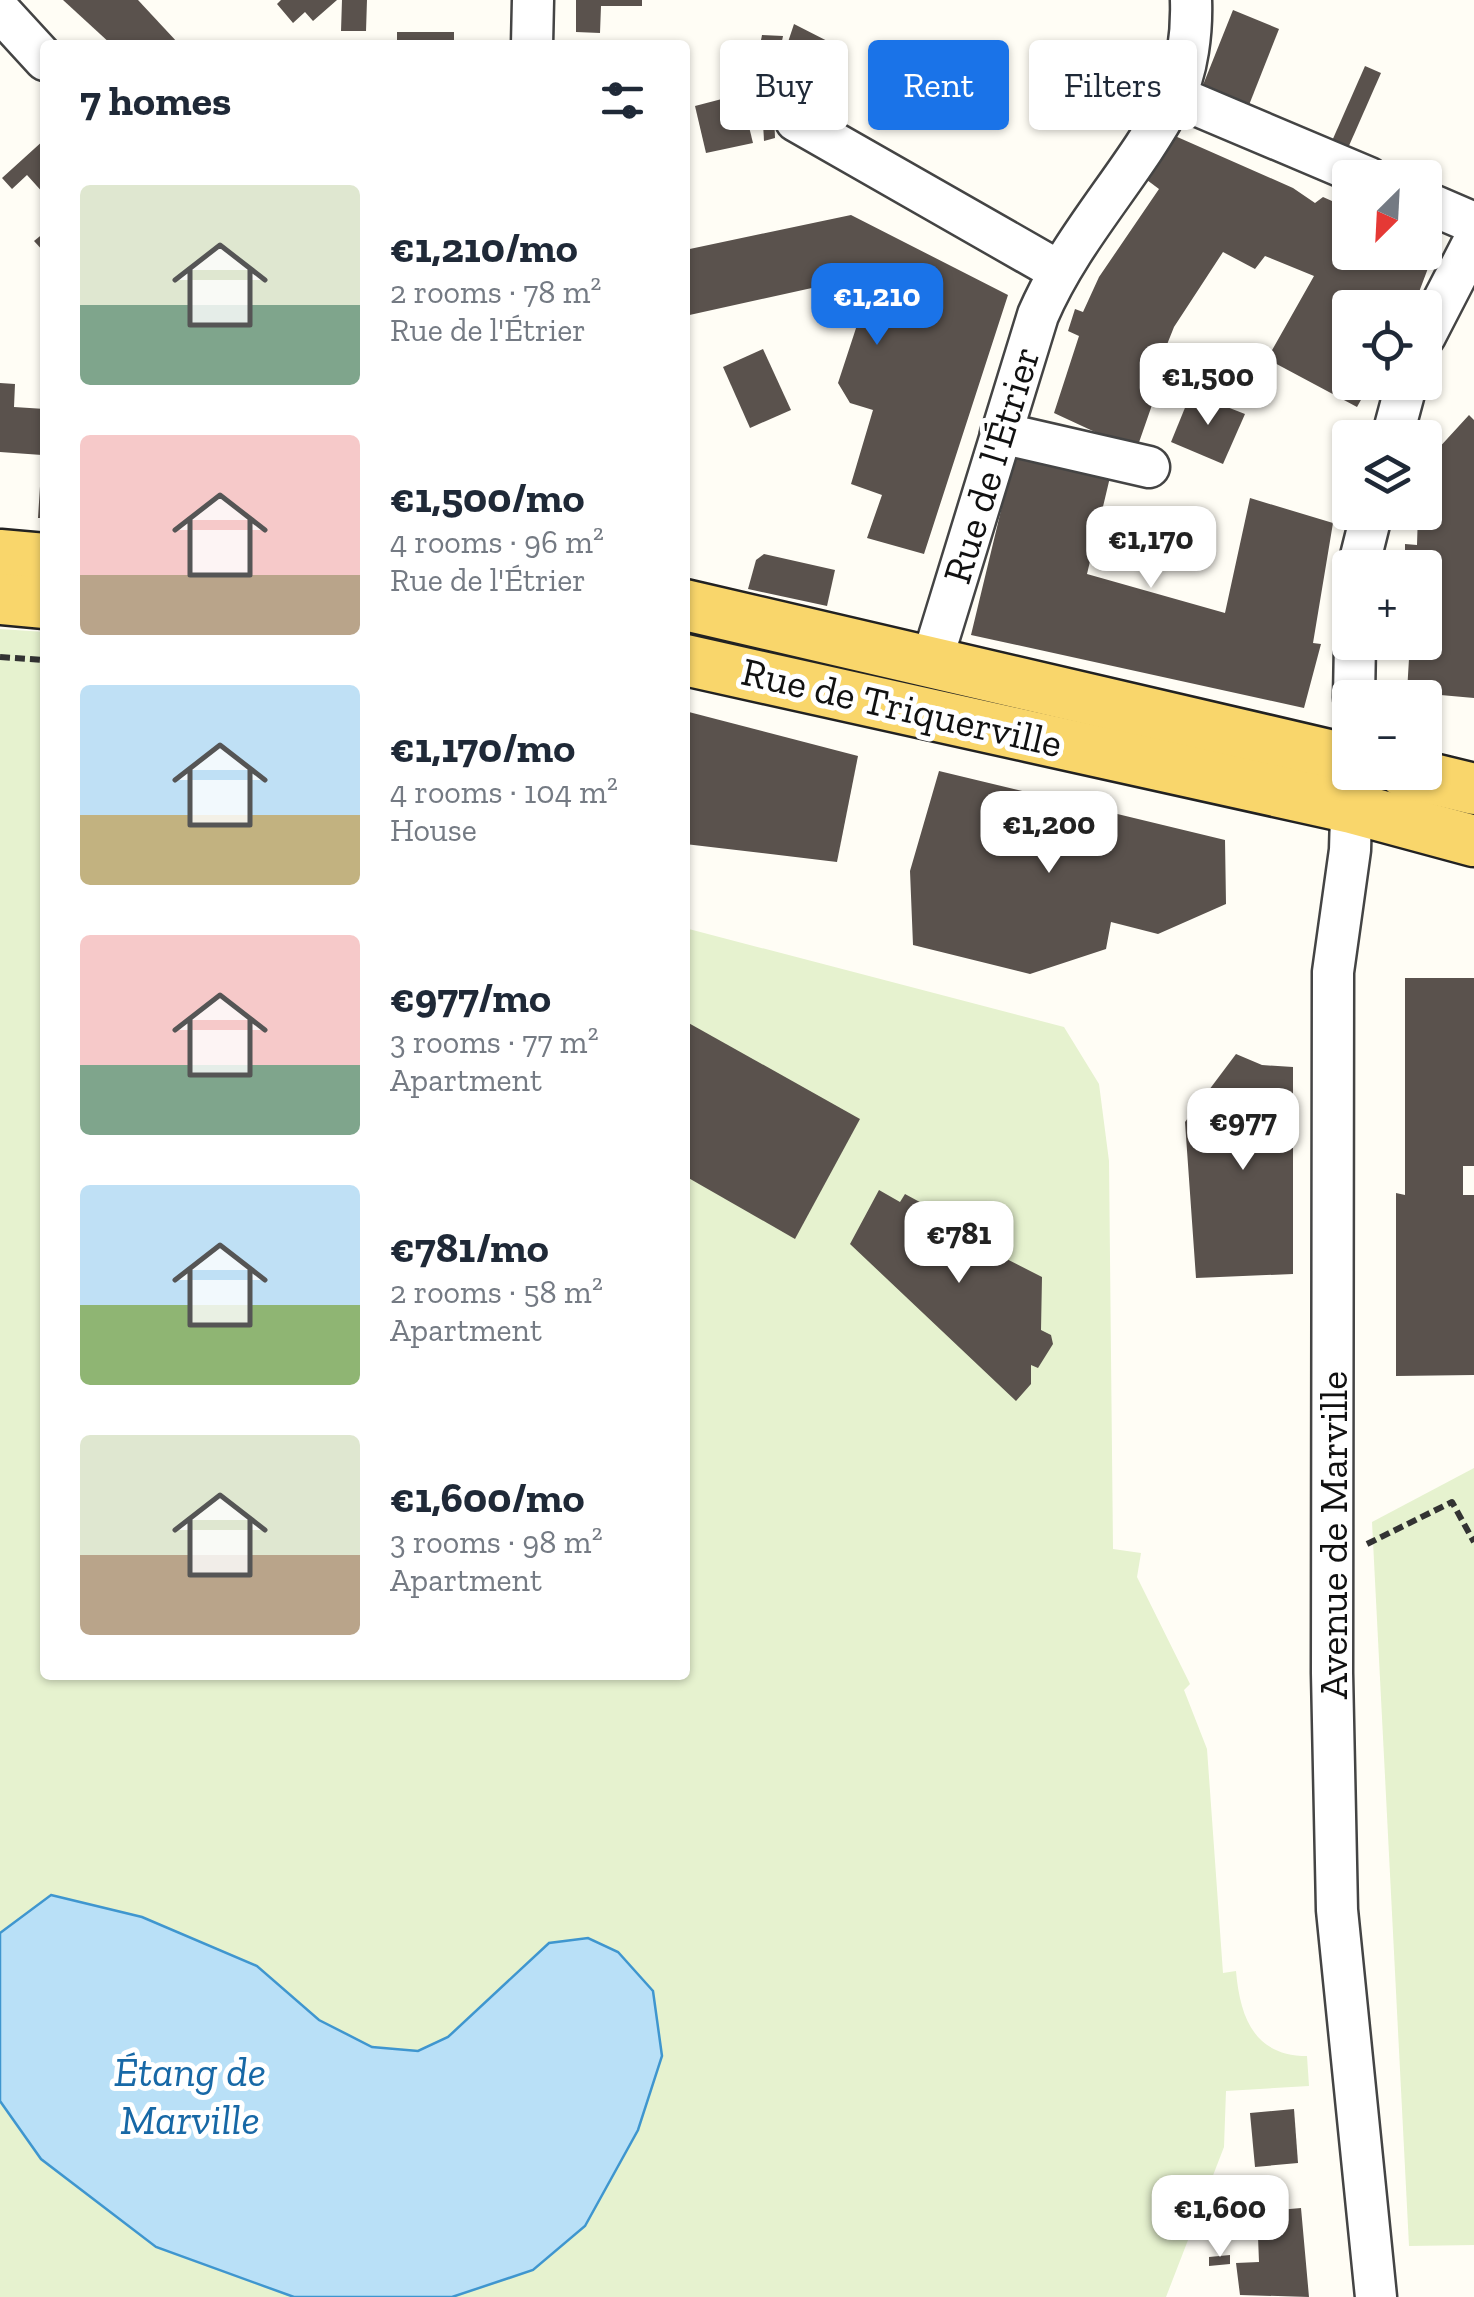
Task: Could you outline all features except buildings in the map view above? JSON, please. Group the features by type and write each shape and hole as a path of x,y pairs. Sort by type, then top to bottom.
{"main road":[{"path":"0,555 40,559"},
{"path":"0,599 40,602"},
{"name":"Rue de Triquerville","path":"690,606 931,663 1332,775"},
{"name":"Rue de Triquerville","path":"690,661 1332,777"},
{"path":"1442,781 1474,789"},
{"path":"1371,790 1474,841"}],"street":[{"path":"532,0 532,40"},
{"name":"Rue de l'Étrier","path":"1188,40 1191,0"},
{"path":"0,11 40,55"},
{"path":"1197,105 1332,162"},
{"path":"812,130 1058,270"},
{"name":"Rue de l'Étrier","path":"931,663 1038,315 1058,270 1152,130"},
{"path":"1442,210 1474,224"},
{"path":"1442,303 1474,241"},
{"path":"1001,433 1149,467"},
{"name":"Avenue de Marville","path":"1350,790 1333,972 1332,1673 1337,1910 1376,2297"}],"path":[{"path":"0,657 40,660"},
{"path":"1365,1560 1365,1544 1452,1502 1474,1542"}],"green space":[{"path":"0,629 40,632 40,1680 690,1680 690,929 1064,1027 1099,1084 1109,1161 1113,1549 1141,1553 1137,1577 1190,1684 1184,1690 1207,1749 1223,1973 1236,1971 1246,2018 1262,2041 1289,2054 1307,2056 1309,2086 1226,2091 1224,2147 1166,2297 0,2297"},
{"path":"1474,1468 1474,2245 1409,2246 1372,1522"}],"water":[{"name":"Étang de Marville","path":"51,1895 142,1917 257,1966 319,2020 372,2047 418,2051 448,2037 549,1943 588,1938 618,1952 653,1991 662,2056 638,2130 585,2226 533,2270 452,2297 294,2297 156,2247 41,2159 0,2101 0,1933"}]}
